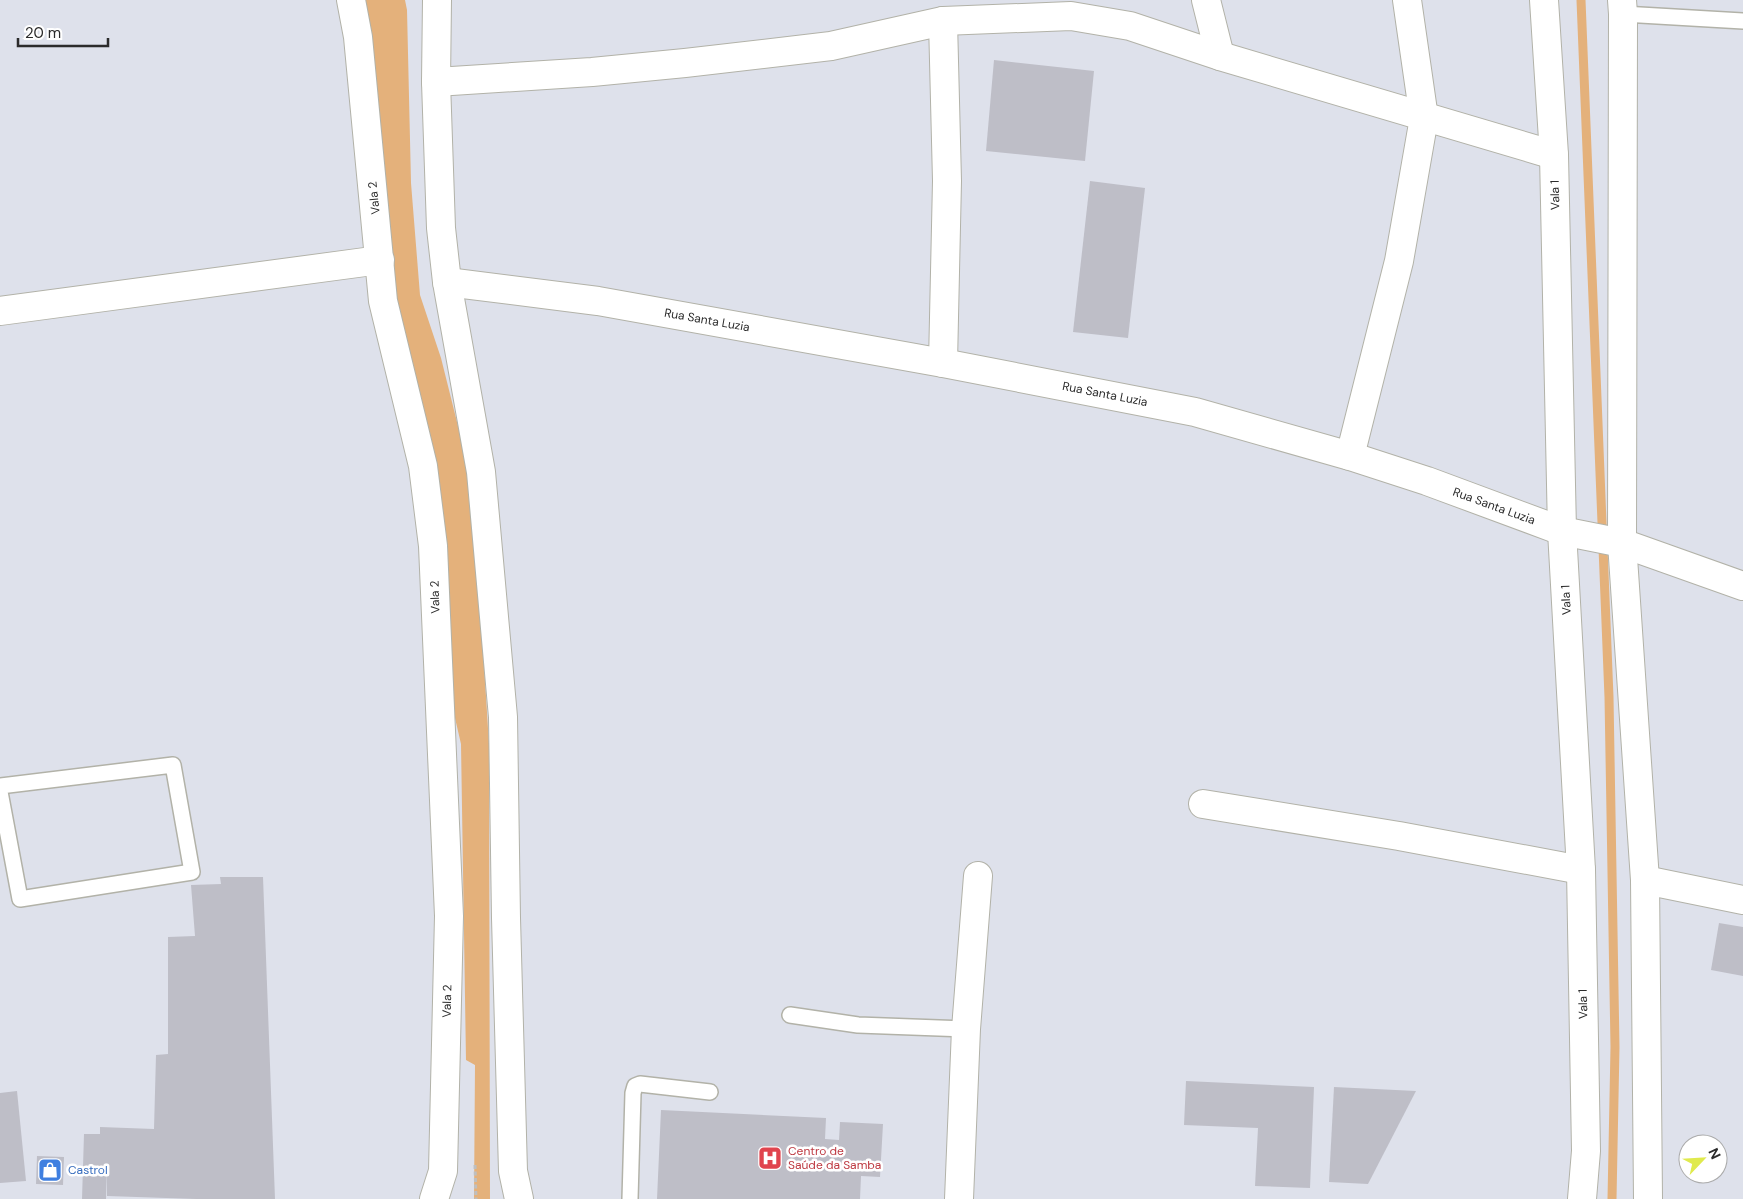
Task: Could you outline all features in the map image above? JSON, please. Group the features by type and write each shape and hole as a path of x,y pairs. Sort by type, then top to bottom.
{"street":[{"name":"Vala 2","path":"351,0 358,37 383,301 423,466 433,546 449,916 443,1171 434,1199"},
{"path":"437,0 436,82 441,228 447,282 481,472 503,717 513,1171 519,1199"},
{"path":"1206,0 1220,56"},
{"path":"1350,456 1399,261 1424,118 1407,0"},
{"name":"Vala 1","path":"1544,0 1554,155 1566,532 1581,870 1586,1151 1582,1199"},
{"path":"1623,7 1615,542 1645,880 1648,1199"},
{"path":"436,82 685,64 831,46 943,21 1071,16 1130,26 1220,56 1554,155"},
{"path":"943,21 947,181 944,363"},
{"path":"0,310 380,260"},
{"name":"Rua Santa Luzia","path":"447,282 598,301 944,363 1195,412 1350,456 1427,481 1566,532 1615,542 1743,586"},
{"path":"1203,804 1399,836 1581,870"},
{"path":"959,1199 966,1029 978,876"},
{"path":"1645,880 1743,900"}],"lane":[{"path":"1623,7 1743,21"},
{"path":"0,786 173,765 192,872 20,899 3,827 0,792"},
{"path":"790,1015 858,1025 966,1029"},
{"path":"630,1199 633,1094 635,1086 640,1084 710,1092"}],"shaded area":[{"path":"364,0 405,0 407,10 411,183 420,295 441,358 466,458 476,538 489,744 490,1199 474,1199 475,1065 466,1060 461,744 440,653 389,304"}],"building":[{"path":"994,60 1094,71 1085,161 986,151"},
{"path":"1090,181 1145,188 1128,338 1073,332"},
{"path":"220,877 263,877 275,1199 107,1196 107,1168 106,1199 82,1199 84,1134 100,1134 100,1127 154,1129 156,1055 168,1054 168,937 195,936 191,885 221,884"},
{"path":"1719,923 1743,927 1743,976 1711,970"},
{"path":"1186,1081 1314,1087 1310,1188 1255,1186 1258,1128 1184,1125"},
{"path":"1334,1087 1416,1091 1368,1184 1329,1182"},
{"path":"17,1091 26,1181 0,1183 0,1093"},
{"name":"Centro de Saúde da Samba","path":"661,1110 826,1118 825,1139 839,1140 840,1122 883,1124 880,1177 861,1176 860,1199 657,1199"},
{"name":"Castrol","path":"37,1156 64,1157 63,1185 36,1184"}],"waterway":[{"path":"1581,0 1609,697 1615,1047 1612,1199"}],"place":[{"name":"Centro de Saúde da Samba","path":"770,1158"},
{"name":"Castrol","path":"50,1170"}]}
